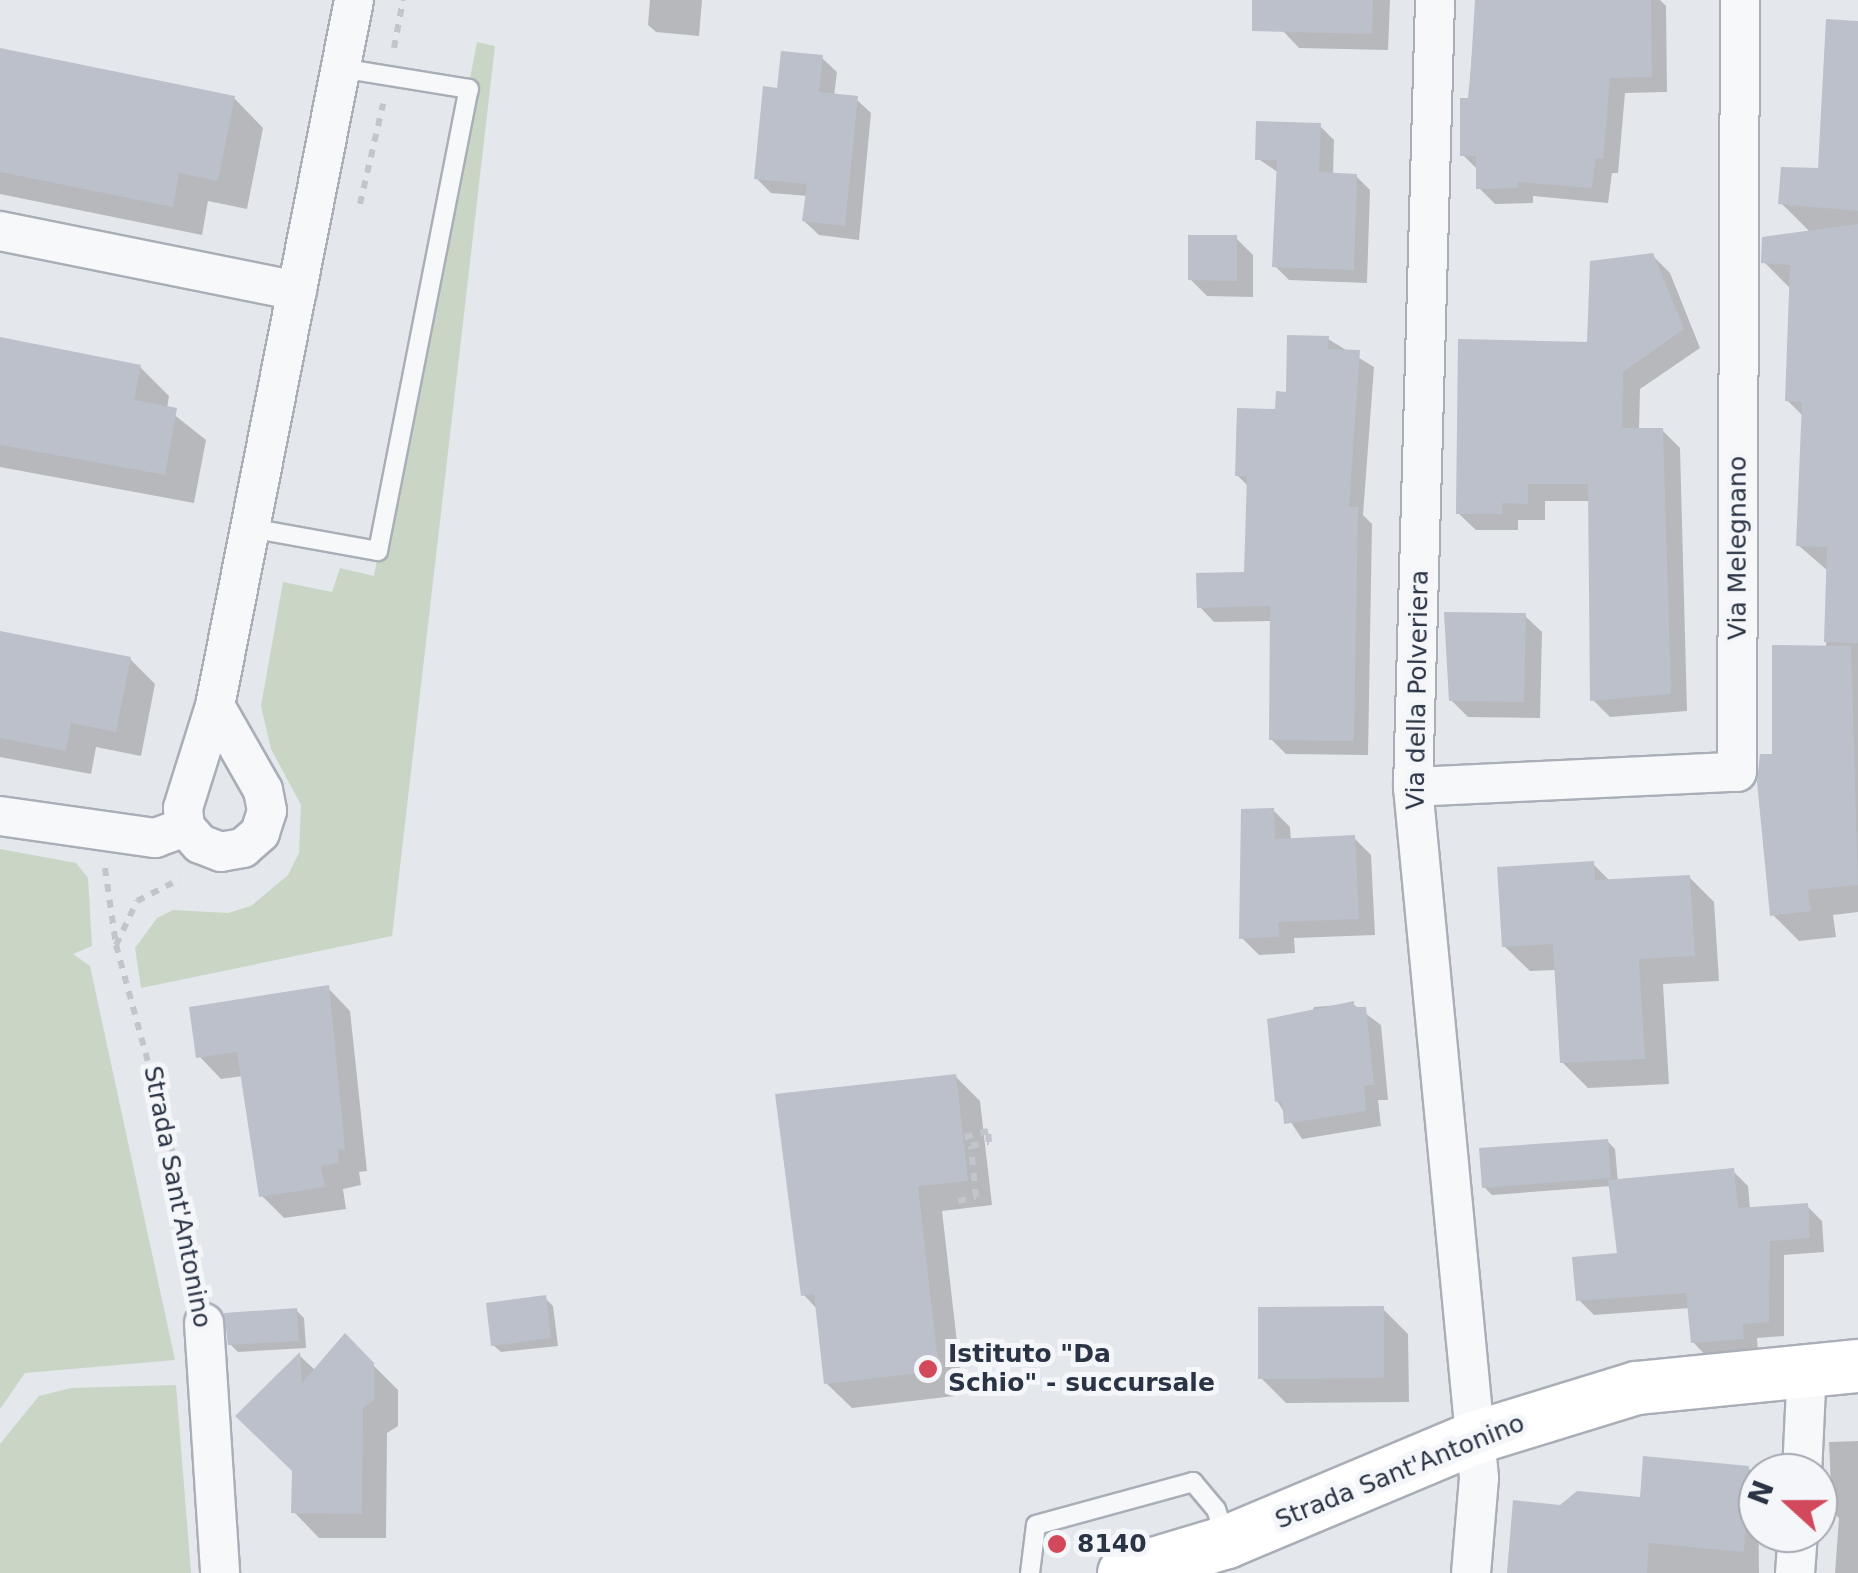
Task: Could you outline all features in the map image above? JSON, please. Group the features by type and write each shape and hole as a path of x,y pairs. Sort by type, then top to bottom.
{"main road":[{"name":"Strada Sant'Antonino","path":"1124,1573 1227,1542 1474,1438 1637,1388 1833,1367"}],"street":[{"path":"214,706 263,790 267,812 260,833 243,848 220,852 200,844 185,827 183,808 214,706 354,0"},
{"name":"Via della Polveriera","path":"1435,0 1413,788 1478,1478 1471,1573"},
{"name":"Via Melegnano","path":"1413,788 1737,772 1740,0"},
{"path":"0,231 297,291"},
{"path":"0,816 155,838 185,827"},
{"name":"Strada Sant'Antonino","path":"204,1323 220,1573"},
{"path":"1808,1453 1833,1367"}],"lane":[{"path":"250,528 378,551 469,89 341,68"},
{"path":"1030,1573 1036,1525 1193,1482 1216,1510 1227,1542"}],"path":[{"name":"Strada Sant'Antonino","path":"99,832 116,946 173,1153 204,1323"},
{"path":"958,1201 976,1197 971,1146 989,1142 988,1131 966,1137"}],"green space":[{"path":"477,42 495,46 392,936 141,988 135,948 157,918 173,910 228,913 251,906 288,875 299,853 301,805 271,749 261,706 283,582 332,592 340,568 374,576"},
{"path":"0,849 76,863 88,878 92,946 73,954 90,966 175,1360 25,1373 0,1409"},
{"path":"176,1385 191,1573 0,1573 0,1444 39,1396 71,1388"}],"building":[{"path":"1252,0 1373,0 1372,34 1252,31"},
{"path":"1475,0 1651,0 1652,77 1610,78 1603,159 1596,158 1592,188 1518,182 1518,188 1476,189 1476,156 1460,156 1460,98 1469,98"},
{"path":"1826,19 1858,21 1858,211 1778,204 1781,167 1818,168"},
{"path":"0,48 235,96 218,181 179,173 173,207 0,172"},
{"path":"781,51 823,55 819,92 858,96 845,226 802,221 807,184 754,179 763,86 777,88"},
{"path":"1256,121 1321,123 1319,172 1357,174 1354,270 1272,267 1277,160 1255,160"},
{"path":"1858,224 1858,643 1824,642 1827,547 1796,546 1802,402 1785,401 1790,265 1761,263 1762,237"},
{"path":"1188,235 1237,235 1237,281 1188,280"},
{"path":"1653,253 1684,329 1623,372 1622,428 1663,428 1671,694 1590,701 1588,484 1528,484 1528,504 1502,503 1502,514 1456,514 1458,339 1587,342 1590,261"},
{"path":"1287,335 1329,336 1328,349 1360,350 1349,507 1358,507 1354,741 1269,740 1270,606 1197,608 1196,573 1244,572 1247,476 1235,476 1237,408 1275,409 1276,391 1286,392"},
{"path":"0,337 141,365 134,400 177,408 165,475 0,445"},
{"path":"1444,612 1526,613 1524,702 1449,701"},
{"path":"0,631 131,657 116,732 71,723 66,751 0,738"},
{"path":"1772,645 1851,646 1858,885 1808,890 1811,911 1770,916 1757,782 1760,754 1772,754"},
{"path":"1274,808 1275,839 1355,835 1359,919 1278,922 1279,937 1239,939 1241,809"},
{"path":"1594,861 1595,880 1690,875 1695,956 1639,959 1645,1059 1560,1063 1553,944 1502,947 1497,867"},
{"path":"329,985 345,1149 338,1150 339,1163 321,1166 325,1187 259,1197 237,1052 196,1058 189,1007"},
{"path":"1354,1001 1354,1007 1366,1007 1374,1085 1364,1085 1366,1111 1284,1124 1282,1101 1275,1102 1267,1019"},
{"path":"956,1074 968,1181 918,1186 939,1371 824,1384 814,1294 801,1296 775,1094"},
{"path":"1608,1139 1611,1178 1482,1188 1479,1148"},
{"path":"1734,1168 1738,1208 1808,1203 1810,1238 1770,1241 1769,1322 1743,1324 1744,1339 1691,1343 1686,1293 1576,1301 1572,1257 1617,1253 1608,1180"},
{"path":"546,1295 551,1338 491,1346 486,1303"},
{"path":"1384,1306 1384,1378 1258,1379 1258,1307"},
{"path":"297,1308 299,1341 228,1345 224,1313"},
{"path":"345,1333 374,1363 374,1400 363,1408 362,1514 291,1513 292,1471 235,1416 300,1352 302,1383"},
{"path":"1643,1456 1738,1465 1738,1551 1649,1543 1647,1573 1507,1573 1513,1500 1560,1505 1577,1491 1640,1497"}],"place":[{"name":"Istituto \"Da Schio\" - succursale","path":"928,1369"},
{"name":"8140","path":"1057,1544"}]}
